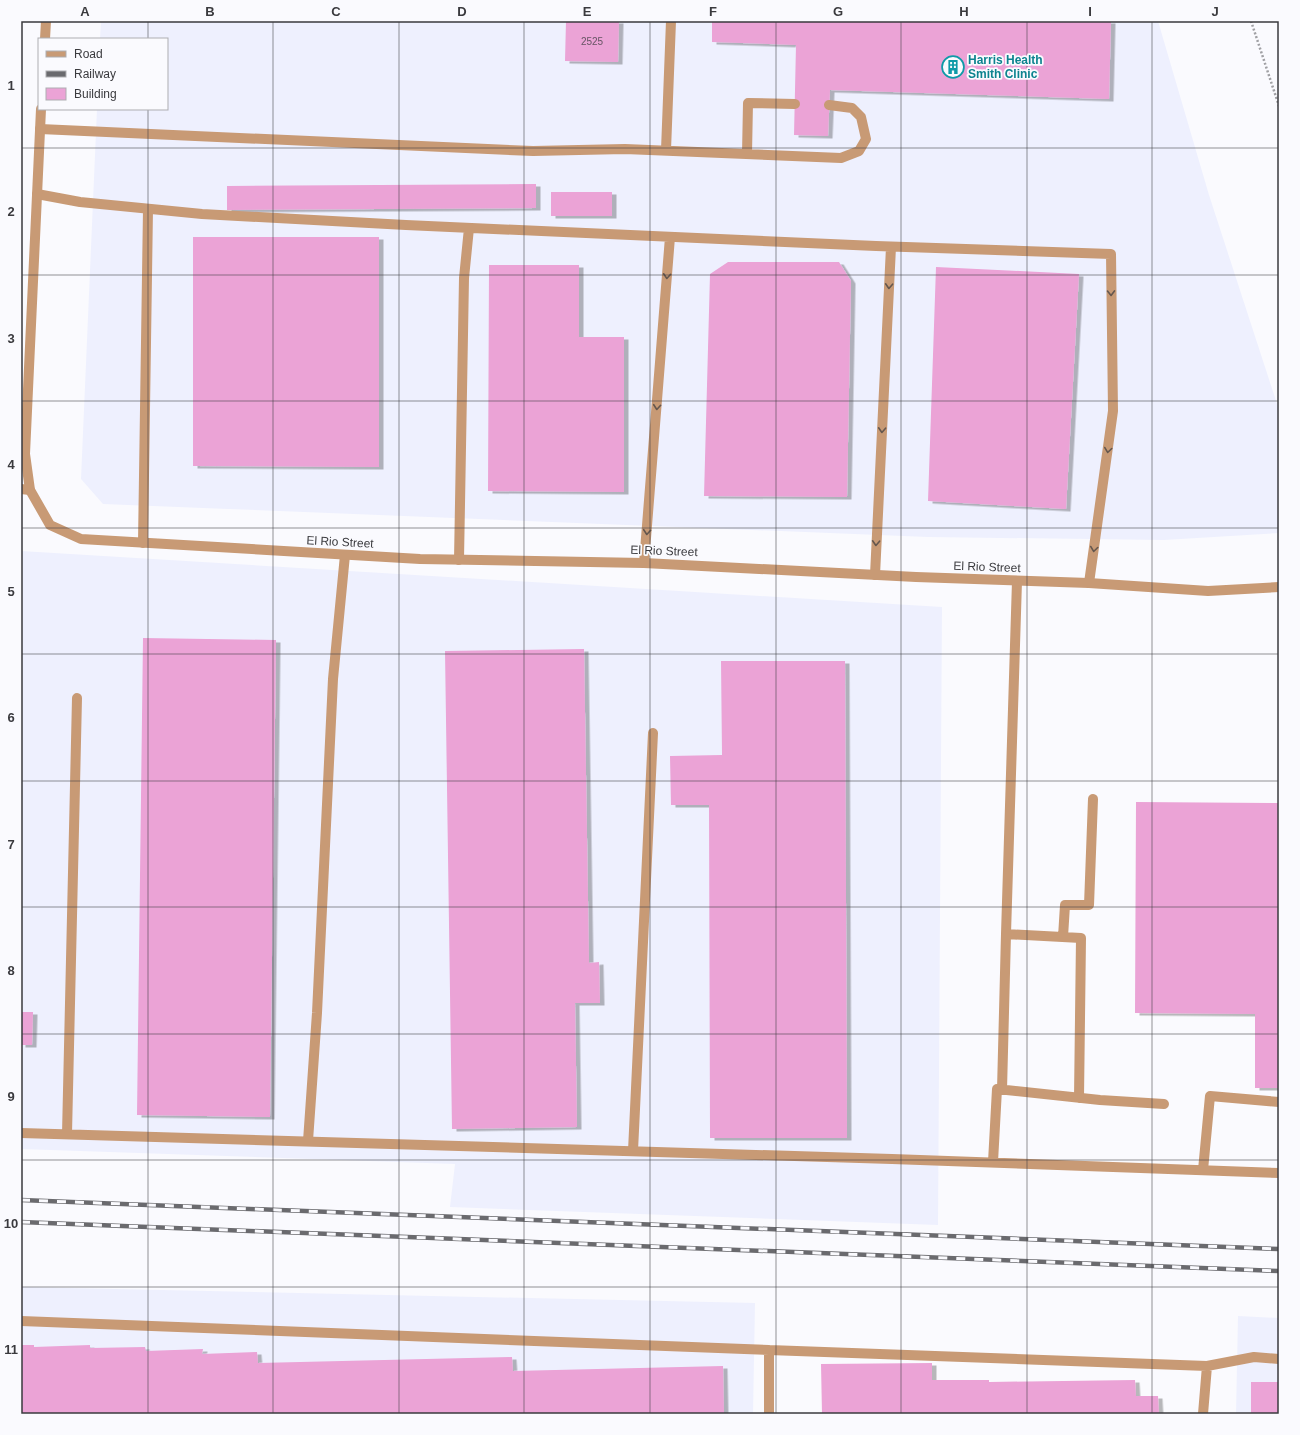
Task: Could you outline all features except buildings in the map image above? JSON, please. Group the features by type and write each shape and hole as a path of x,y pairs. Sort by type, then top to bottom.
{"street":[{"path":"45,38 46,21"},
{"path":"666,150 672,21"},
{"path":"747,154 748,102 795,104"},
{"path":"40,129 533,150 666,150 841,158 859,150 866,139 861,117 852,108 829,105"},
{"path":"25,490 25,454 41,110"},
{"path":"38,194 80,202 202,214 468,228 891,247 1111,254 1114,411 1089,583"},
{"path":"144,543 148,209"},
{"path":"460,560 464,278 468,228"},
{"path":"644,563 670,237"},
{"path":"875,575 891,247"},
{"name":"El Rio Street","path":"25,490 50,525 81,539 420,559 644,563 875,575 1089,583 1208,591 1279,587"},
{"path":"308,1141 317,1013 333,679 345,555"},
{"path":"1002,1090 1017,581"},
{"path":"67,1134 77,698"},
{"path":"633,1151 653,733"},
{"path":"1063,937 1065,905 1089,905 1092,798"},
{"path":"1006,934 1081,938 1079,1098"},
{"path":"993,1162 997,1089 1079,1098 1164,1104"},
{"path":"1204,1170 1210,1096 1279,1102"},
{"path":"21,1133 993,1162 1279,1173"},
{"path":"21,1322 1207,1366 1254,1357 1279,1359"},
{"path":"769,1350 769,1414"},
{"path":"1203,1414 1207,1366"}],"path":[{"path":"1251,21 1279,106"}],"shaded area":[{"path":"101,21 1158,21 1209,195 1279,410 1279,533 1164,540 928,537 103,504 81,479 97,110 168,110 168,38 100,38"},
{"path":"21,551 942,607 938,1225 450,1207 455,1164 21,1149"},
{"path":"21,1287 755,1303 753,1414 21,1414"},
{"path":"1238,1316 1279,1318 1279,1414 1236,1414"}],"railway":[{"path":"21,1200 1279,1249"},
{"path":"21,1222 1279,1271"}],"place":[{"name":"Harris Health Smith Clinic","path":"953,67"}]}
